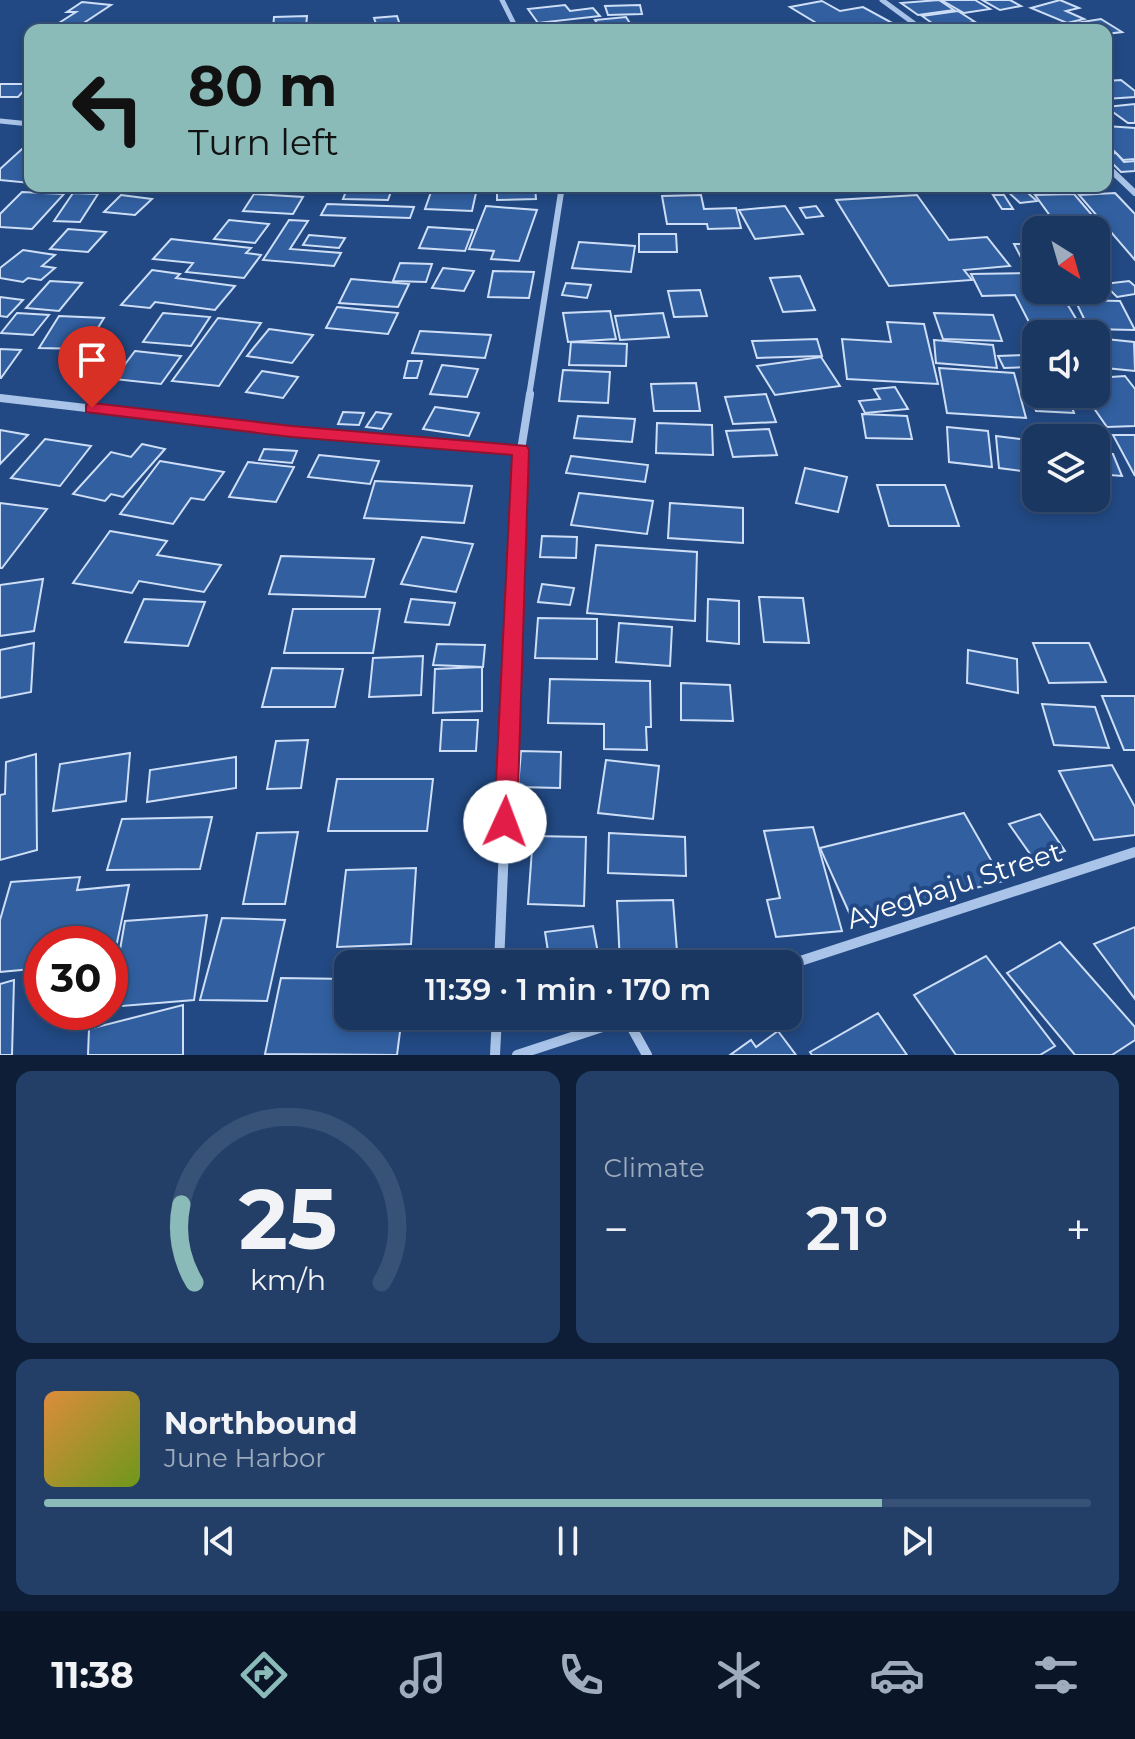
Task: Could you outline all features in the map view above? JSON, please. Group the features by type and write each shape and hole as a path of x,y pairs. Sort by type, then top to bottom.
{"street":[{"path":"502,0 514,24"},
{"path":"882,0 915,24"},
{"path":"0,121 24,123"},
{"path":"1112,173 1135,193"},
{"path":"500,950 521,450 561,192"},
{"path":"0,398 292,432 521,450"},
{"name":"Ayegbaju Street","path":"802,960 1135,852"},
{"path":"495,1055 496,1030"},
{"path":"517,1055 595,1030"},
{"path":"637,1030 647,1055"}],"building":[{"path":"939,0 954,10 918,15 901,3"},
{"path":"941,0 975,0 990,9 964,13"},
{"path":"982,0 1010,0 1021,6 1000,10"},
{"path":"1060,0 1079,8 1066,11 1084,19 1067,23 1031,8"},
{"path":"822,1 840,11 863,7 894,24 818,24 790,7"},
{"path":"82,2 111,5 82,24 57,24 76,12 67,12"},
{"path":"565,5 570,11 593,8 600,16 538,23 528,9"},
{"path":"640,5 642,14 608,15 605,6"},
{"path":"958,11 975,22 933,24 922,16"},
{"path":"307,16 306,24 273,24 274,17"},
{"path":"397,16 400,24 376,24 374,18"},
{"path":"626,17 630,24 598,24 595,20"},
{"path":"1101,19 1109,24 1069,24"},
{"path":"1121,80 1135,91 1135,97 1112,99 1112,81"},
{"path":"0,84 24,84 24,90 18,97 0,97"},
{"path":"1135,104 1135,123 1128,123 1112,111 1112,106"},
{"path":"1112,126 1135,128 1135,159 1123,160 1112,149"},
{"path":"24,149 24,182 0,180 0,169"},
{"path":"1112,153 1116,153 1124,162 1135,161 1135,171 1121,172 1112,163"},
{"path":"22,192 64,194 32,229 0,227 0,214"},
{"path":"346,192 391,192 388,200 343,199"},
{"path":"431,192 476,193 472,211 425,209"},
{"path":"497,192 535,192 536,199 497,200"},
{"path":"1008,192 1027,192 1037,201 1020,203"},
{"path":"73,193 98,194 80,222 54,221"},
{"path":"1115,193 1135,214 1135,260 1110,231 1110,216 1097,216 1079,195"},
{"path":"254,194 303,197 293,214 243,211"},
{"path":"1074,194 1092,215 1050,216 1035,195"},
{"path":"121,195 152,199 135,215 104,212"},
{"path":"701,195 704,209 736,208 741,228 708,229 707,224 667,224 662,196"},
{"path":"917,195 949,240 987,237 1010,266 964,270 972,280 889,286 836,200"},
{"path":"993,195 1004,195 1013,209 1002,209"},
{"path":"327,204 414,207 410,218 321,215"},
{"path":"486,206 537,210 519,261 491,259 494,251 469,249"},
{"path":"785,206 803,234 755,239 739,210"},
{"path":"816,206 823,216 806,218 800,208"},
{"path":"229,220 269,224 255,243 214,239"},
{"path":"289,220 308,221 290,249 341,253 334,266 263,260"},
{"path":"428,227 473,230 465,251 419,248"},
{"path":"68,229 106,232 88,252 50,249"},
{"path":"639,234 676,234 677,252 639,252"},
{"path":"309,235 345,238 339,248 303,245"},
{"path":"171,239 251,248 246,253 261,255 244,278 186,272 193,263 153,259"},
{"path":"579,242 635,246 631,272 572,268"},
{"path":"1014,244 1022,244 1022,259"},
{"path":"23,250 55,255 42,266 55,268 41,280 28,278 23,282 0,278 0,268"},
{"path":"400,263 432,264 426,282 393,281"},
{"path":"443,268 474,271 464,291 432,288"},
{"path":"152,270 180,274 176,278 235,286 215,310 155,302 150,308 121,305"},
{"path":"493,271 534,272 529,298 488,297"},
{"path":"1022,273 1022,304 1067,304 1077,320 1028,320 1015,295 982,296 971,274"},
{"path":"800,276 815,310 783,312 770,278"},
{"path":"351,279 409,284 398,307 339,303"},
{"path":"50,281 82,283 59,311 26,308"},
{"path":"1129,281 1135,286 1135,294 1117,297 1110,290 1110,283"},
{"path":"566,283 591,285 587,298 562,295"},
{"path":"700,290 707,316 674,317 668,291"},
{"path":"0,297 23,300 7,317 0,316"},
{"path":"1120,301 1135,330 1110,329 1110,320 1085,320 1077,304"},
{"path":"337,307 398,313 388,334 326,328"},
{"path":"610,311 616,339 568,342 563,313"},
{"path":"17,313 49,315 33,335 1,333"},
{"path":"163,313 210,317 191,346 143,342"},
{"path":"663,313 669,337 620,340 615,316"},
{"path":"934,313 993,315 1002,341 943,339"},
{"path":"59,316 104,318 85,349 39,348"},
{"path":"218,318 261,323 219,386 172,381"},
{"path":"887,322 924,324 938,384 847,379 842,339 891,342"},
{"path":"269,329 313,335 292,363 247,356"},
{"path":"420,331 491,335 485,358 412,353"},
{"path":"817,339 822,356 757,358 752,341"},
{"path":"1110,339 1134,342 1135,371 1110,368"},
{"path":"934,340 993,345 997,368 936,363"},
{"path":"571,342 627,344 626,366 569,365"},
{"path":"0,349 21,350 1,378 0,378"},
{"path":"135,351 181,356 161,384 114,379"},
{"path":"1022,355 1022,367 1004,368 998,356"},
{"path":"821,357 840,386 775,395 757,366"},
{"path":"408,361 422,361 417,378 404,378"},
{"path":"442,365 478,369 467,397 430,394"},
{"path":"939,368 1014,373 1026,418 947,413"},
{"path":"563,370 610,372 608,403 559,401"},
{"path":"262,371 298,377 283,398 246,392"},
{"path":"1125,376 1135,389 1135,426 1110,427 1094,408 1110,408 1110,377"},
{"path":"696,383 700,411 654,411 651,384"},
{"path":"895,387 908,409 865,413 859,401 880,399 874,389"},
{"path":"766,394 776,422 733,424 725,397"},
{"path":"435,407 479,413 469,436 423,429"},
{"path":"1035,408 1072,408 1074,413 1036,411"},
{"path":"343,412 364,413 359,425 338,424"},
{"path":"376,412 391,414 382,429 366,427"},
{"path":"862,414 907,416 912,439 866,438"},
{"path":"578,416 635,419 632,442 574,438"},
{"path":"657,423 712,425 713,455 656,453"},
{"path":"947,427 988,431 992,467 949,462"},
{"path":"769,429 777,455 733,457 726,431"},
{"path":"0,430 28,435 0,464"},
{"path":"1113,435 1135,435 1135,476"},
{"path":"996,436 1022,439 1022,471 999,468"},
{"path":"45,439 91,446 60,486 11,478"},
{"path":"142,444 165,449 123,497 111,494 105,501 73,494 111,452 131,457"},
{"path":"264,449 297,451 292,463 259,460"},
{"path":"1110,454 1113,454 1122,476 1110,475"},
{"path":"319,455 379,461 370,484 308,477"},
{"path":"571,456 648,465 645,482 566,473"},
{"path":"160,461 224,472 204,500 191,498 173,524 120,514"},
{"path":"248,462 294,467 276,502 229,497"},
{"path":"805,468 847,477 838,512 796,503"},
{"path":"375,481 472,486 464,523 364,518"},
{"path":"877,485 945,485 959,526 889,526"},
{"path":"579,493 653,501 647,534 571,525"},
{"path":"0,503 47,509 2,568 0,568"},
{"path":"670,503 743,508 743,543 668,538"},
{"path":"110,531 167,541 157,555 221,565 204,592 139,581 132,593 73,583"},
{"path":"542,536 577,537 576,558 540,557"},
{"path":"422,537 473,544 456,592 401,584"},
{"path":"596,545 697,552 695,621 587,613"},
{"path":"281,556 374,559 365,597 269,594"},
{"path":"43,579 34,631 0,636 0,585"},
{"path":"542,584 574,588 570,605 538,602"},
{"path":"759,597 803,598 809,643 764,642"},
{"path":"144,599 205,602 188,646 125,642"},
{"path":"411,599 455,603 449,625 405,622"},
{"path":"708,599 739,601 739,644 707,641"},
{"path":"293,609 380,609 373,653 284,653"},
{"path":"538,618 597,619 597,659 535,658"},
{"path":"619,623 672,627 670,666 616,662"},
{"path":"34,643 31,692 0,698 0,650"},
{"path":"1033,643 1089,643 1106,682 1049,683"},
{"path":"437,644 485,645 483,667 433,665"},
{"path":"968,650 1017,659 1018,693 967,683"},
{"path":"423,656 421,695 369,697 373,658"},
{"path":"482,667 482,711 433,713 435,669"},
{"path":"272,668 343,669 335,707 262,707"},
{"path":"550,679 650,681 651,727 646,727 647,750 604,749 604,724 548,723"},
{"path":"681,683 730,685 733,721 681,720"},
{"path":"1102,696 1135,696 1135,750 1124,750"},
{"path":"1042,704 1095,707 1109,748 1054,745"},
{"path":"442,720 478,720 476,751 440,751"},
{"path":"308,740 301,788 267,789 276,741"},
{"path":"521,751 561,752 560,788 518,787"},
{"path":"130,753 126,801 53,811 60,764"},
{"path":"36,754 37,850 0,860 0,795 5,794 6,762"},
{"path":"236,757 236,788 147,802 150,770"},
{"path":"606,760 659,766 653,819 598,813"},
{"path":"1112,765 1135,807 1135,835 1094,840 1059,771"},
{"path":"337,779 433,779 427,831 328,831"},
{"path":"964,813 1003,881 852,919 820,848"},
{"path":"1040,814 1065,851 1035,861 1009,824"},
{"path":"212,817 200,869 107,870 122,819"},
{"path":"813,827 842,931 776,937 767,900 780,898 764,831"},
{"path":"298,832 285,904 243,904 257,833"},
{"path":"609,833 685,837 686,876 608,873"},
{"path":"533,836 586,837 584,906 528,904"},
{"path":"416,868 411,944 337,947 346,870"},
{"path":"80,877 77,890 129,885 120,926 24,926 24,970 0,972 0,920 11,882"},
{"path":"673,900 677,950 619,950 617,901"},
{"path":"207,915 194,1000 128,1006 128,926 124,926 125,921"},
{"path":"222,918 285,920 267,1001 200,1000"},
{"path":"593,926 597,950 548,950 545,932"},
{"path":"1135,927 1135,999 1094,944"},
{"path":"1060,942 1135,1027 1135,1040 1112,1055 1075,1055 1007,973"},
{"path":"986,956 1055,1046 1040,1055 956,1055 914,995"},
{"path":"281,978 334,979 334,1030 400,1030 397,1055 265,1054"},
{"path":"14,980 12,1055 0,1055 0,984"},
{"path":"183,1005 183,1055 88,1055 89,1030 128,1030 128,1019"},
{"path":"878,1013 907,1055 812,1055 810,1052"},
{"path":"778,1031 796,1055 730,1055 751,1040 756,1047"}],"route":[{"path":"92,408 292,432 521,450 505,822"}]}
